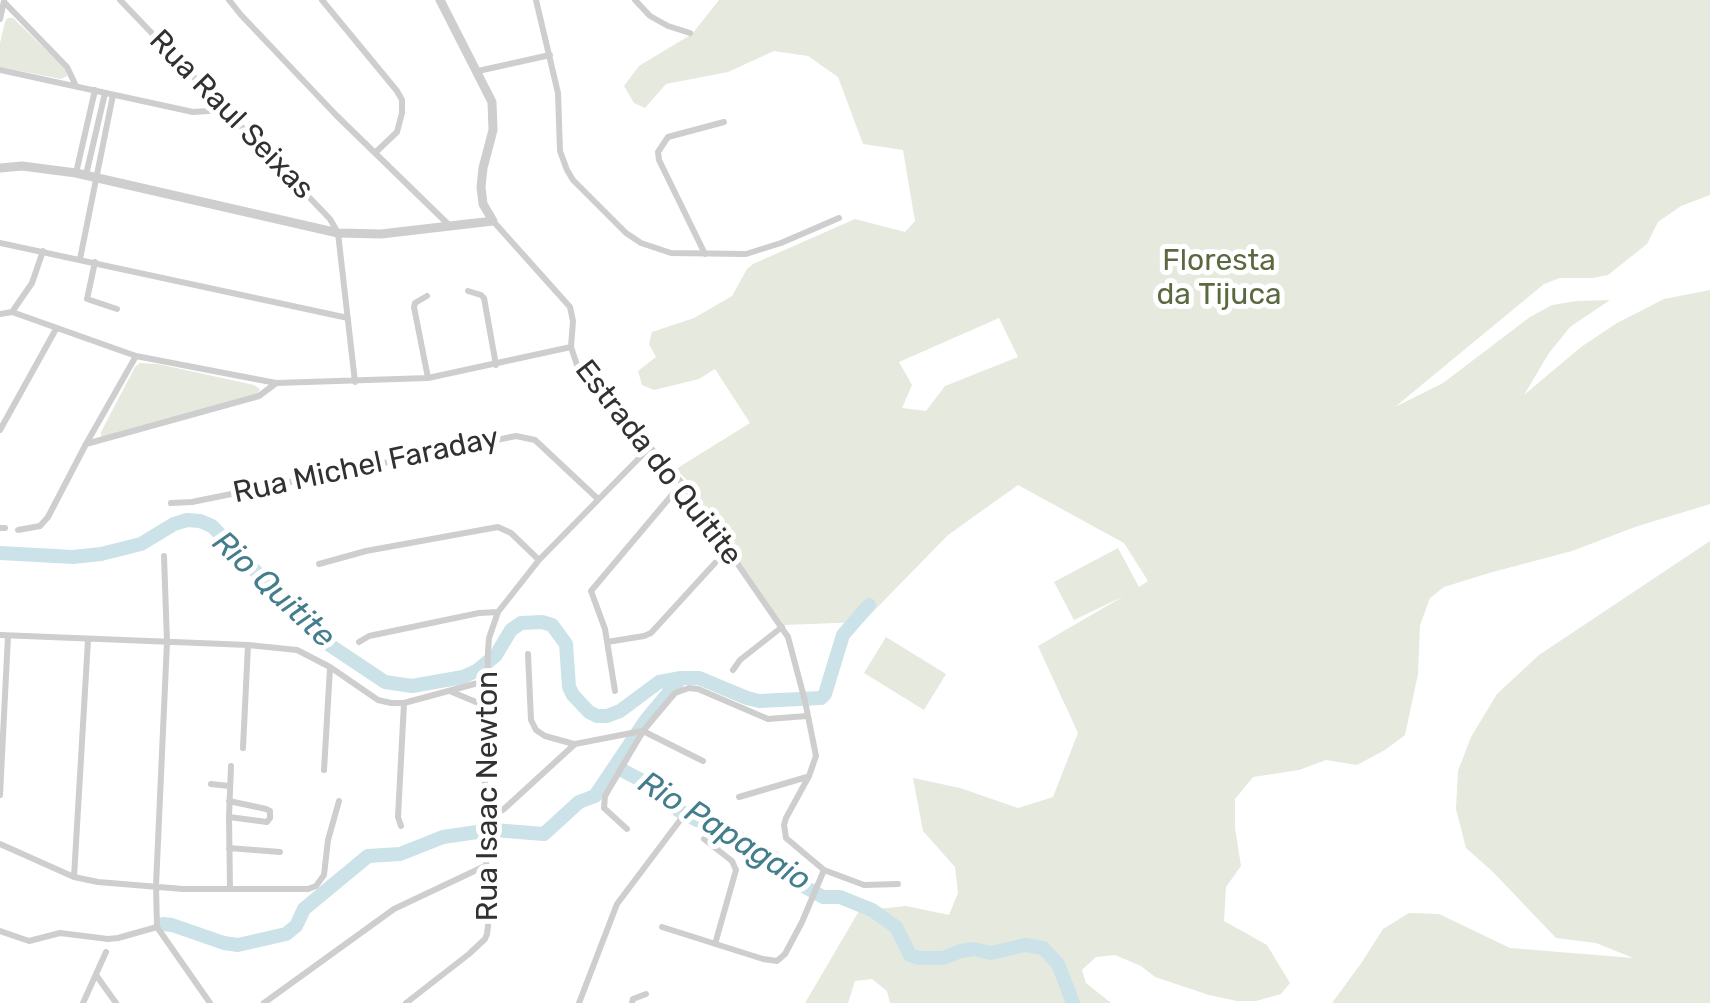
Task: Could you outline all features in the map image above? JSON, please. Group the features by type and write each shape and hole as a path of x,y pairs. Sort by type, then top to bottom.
{"street":[{"name":"Rua Raul Seixas","path":"120,0 330,220 338,233"},
{"path":"229,0 337,116 450,226"},
{"path":"322,0 402,100 397,132 376,152"},
{"path":"0,168 22,166 86,176 338,233 381,234 494,221 483,204 481,180 493,130 492,102 440,0"},
{"path":"536,0 558,94 560,151 566,170 626,233 640,243 671,254 746,254 839,218"},
{"path":"635,0 650,16 690,33"},
{"path":"0,19 4,1"},
{"path":"4,1 67,67 76,86"},
{"path":"478,71 550,54"},
{"path":"0,70 193,112 225,110"},
{"path":"80,258 95,90"},
{"path":"86,176 109,94"},
{"path":"705,254 658,152 668,137 724,122"},
{"name":"Estrada do Quitite","path":"494,221 570,306 574,321 572,347 578,365 682,484 782,627 802,690 816,756 786,818 786,838 824,870 864,885 898,884"},
{"path":"338,233 356,382"},
{"path":"0,243 348,318"},
{"path":"12,312 32,283 43,250"},
{"path":"96,262 87,299 118,309"},
{"path":"468,291 484,298 496,365"},
{"path":"427,296 414,306 428,378"},
{"path":"0,314 12,312 136,356 276,383 428,378 572,347"},
{"path":"0,430 56,330"},
{"path":"18,530 40,526 48,518 136,356"},
{"path":"86,444 259,396 276,383"},
{"name":"Rua Michel Faraday","path":"171,504 516,436 536,440 598,499"},
{"path":"359,642 369,636 498,612 539,560 650,447"},
{"path":"615,691 608,642 592,596 593,588 682,484"},
{"path":"319,564 366,551 498,527 511,533 539,560"},
{"path":"164,556 167,642 157,927 210,1003"},
{"path":"608,642 651,632 716,563"},
{"name":"Rua Isaac Newton","path":"406,1003 485,939 489,917 484,838 488,651 498,612"},
{"path":"733,670 782,627"},
{"path":"0,794 4,636 297,650 378,700 404,702 489,676"},
{"path":"74,878 88,640"},
{"path":"243,748 248,646"},
{"path":"528,654 531,720 545,736 575,744 642,732 703,761"},
{"path":"324,770 330,667"},
{"path":"627,830 603,803 642,732 675,694 693,688 764,718 807,716"},
{"path":"450,691 488,707"},
{"path":"401,826 398,817 404,702"},
{"path":"484,822 575,744"},
{"path":"230,890 231,766"},
{"path":"739,798 808,776"},
{"path":"210,784 229,786"},
{"path":"228,817 268,822 270,818 266,809 229,801"},
{"path":"0,844 74,878 230,890 308,890 324,875 328,840 339,801"},
{"path":"580,1003 616,904 680,819"},
{"path":"704,839 732,860 736,870 716,944"},
{"path":"228,848 280,852"},
{"path":"264,1003 394,909 486,866"},
{"path":"662,927 763,960 777,961 784,954 824,870"},
{"path":"0,931 29,942 60,933 118,938 157,927"},
{"path":"83,1003 106,952"},
{"path":"96,974 116,1003"},
{"path":"632,1003 646,994"}],"green space":[{"name":"Floresta da Tijuca","path":"719,0 1710,0 1710,195 1681,206 1658,222 1647,244 1608,275 1560,278 1544,284 1395,407 1443,383 1530,317 1552,305 1610,300 1570,327 1524,395 1581,347 1617,323 1664,299 1710,290 1710,504 1572,551 1444,587 1430,598 1420,625 1418,674 1405,735 1357,765 1326,760 1299,770 1253,777 1235,799 1241,866 1226,887 1224,921 1267,945 1290,983 1281,994 1256,1001 1209,995 1155,977 1115,955 1096,957 1082,970 1086,983 1111,1003 890,1003 887,991 872,979 855,981 848,1003 805,1003 859,911 906,906 949,915 958,893 955,867 923,831 913,778 960,788 1018,808 1053,797 1078,733 1038,646 1124,596 1074,620 1054,582 1118,548 1139,587 1148,581 1124,543 1018,485 948,535 863,622 783,625 690,483 676,469 750,423 715,369 699,379 654,390 642,385 638,371 656,357 649,344 652,332 694,318 732,296 753,264 855,219 905,232 915,221 903,150 863,144 838,77 808,56 774,51 728,72 666,84 645,108 634,103 624,86 639,66 692,34","holes":["999,318 1018,357 945,386 926,411 902,408 912,385 899,362"]},
{"path":"8,18 13,18 66,69 67,76 61,79 0,67 0,43"},
{"path":"140,363 260,389 257,395 101,437"},
{"path":"1710,541 1710,1003 1332,1003 1383,929 1409,913 1439,914 1510,948 1633,958 1596,943 1556,938 1466,848 1456,809 1458,771 1471,737 1497,694 1539,655"},
{"path":"886,637 946,674 924,710 864,673"}],"waterway":[{"name":"Rio Quitite","path":"0,553 73,557 101,554 141,544 174,524 200,521 212,526 322,640 385,682 412,686 463,677 496,655 511,630 521,623 542,622 552,625 566,644 573,695 597,716 620,711 659,682 681,678 699,678 759,701 821,698 843,635 869,605"},
{"name":"Rio Papagaio","path":"163,924 238,945 286,934 296,926 304,909 368,856 400,854 443,837 477,832 544,834 579,802 595,796 646,720 681,678"},
{"name":"Rio Papagaio","path":"616,767 662,791 678,810 727,831 780,861 798,883 823,897 840,897 872,910 896,927 910,955 943,958 974,949 991,953 1025,945 1043,948 1058,964 1073,1003"}]}
